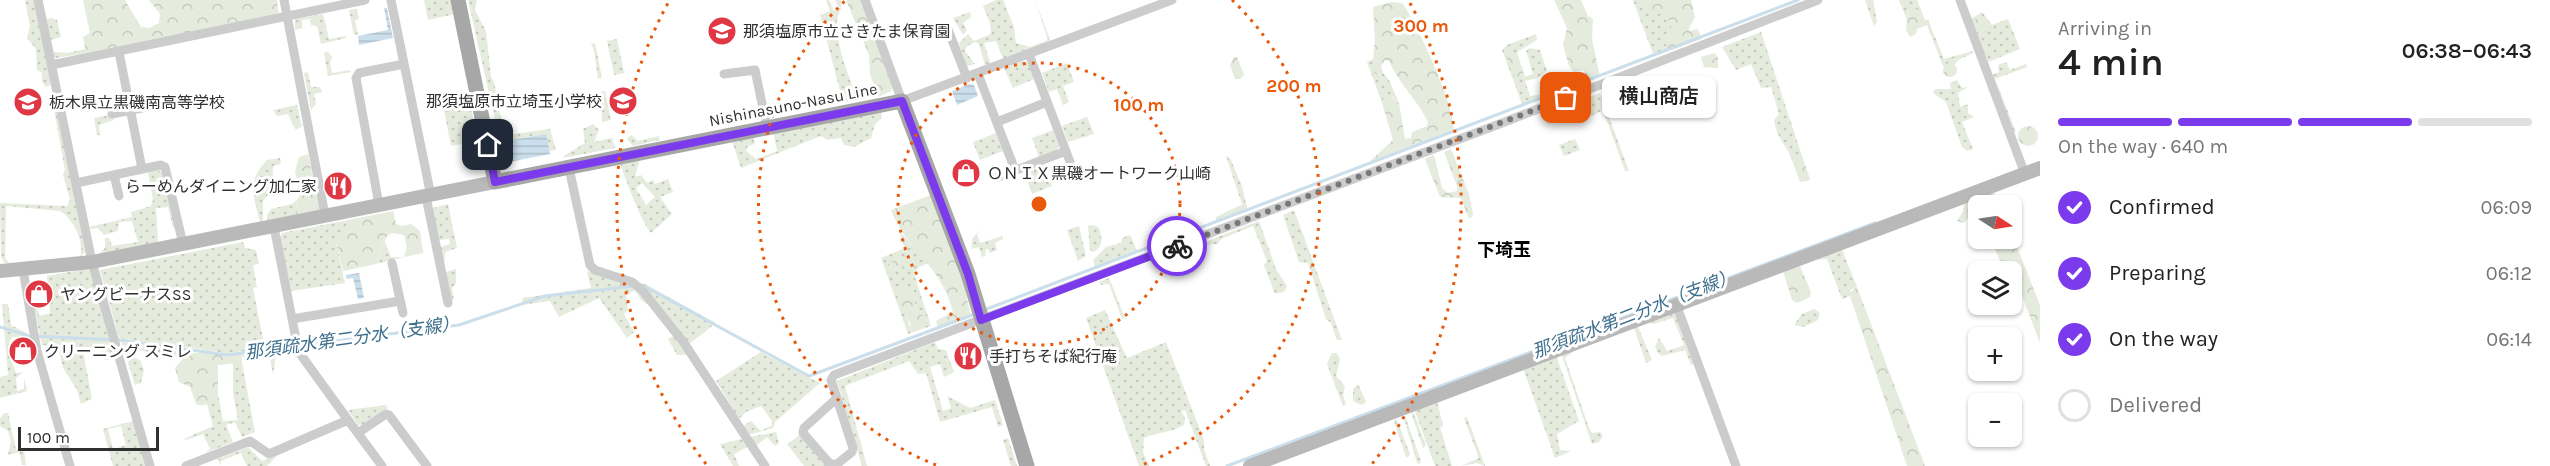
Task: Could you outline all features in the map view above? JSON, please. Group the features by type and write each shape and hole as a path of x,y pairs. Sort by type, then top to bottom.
{"main road":[{"path":"458,0 495,182"},
{"name":"Nishinasuno-Nasu Line","path":"495,182 902,101 968,274 1027,466"}],"street":[{"path":"38,0 92,262 150,466"},
{"path":"284,0 325,215"},
{"path":"51,65 365,0"},
{"path":"391,0 448,303"},
{"path":"865,0 902,101 1172,0"},
{"path":"837,398 804,428 803,433 830,464 837,464 853,448 837,398 831,380 834,375 1502,123 1818,0"},
{"path":"1960,0 2025,174"},
{"path":"946,27 967,78"},
{"path":"119,52 142,169"},
{"path":"1029,54 1075,175"},
{"path":"380,205 356,78 358,73 404,64"},
{"path":"724,74 755,70 767,128"},
{"path":"978,74 1015,170"},
{"path":"997,122 1047,102"},
{"path":"112,114 151,106"},
{"path":"998,177 1066,151"},
{"path":"76,183 161,165 165,167 183,244"},
{"path":"569,168 590,265 595,270 632,282 642,291 684,343 765,466"},
{"path":"1250,466 2040,168"},
{"path":"114,175 119,196"},
{"path":"0,271 92,262 495,182"},
{"path":"274,227 301,355 382,466"},
{"path":"392,263 403,313"},
{"path":"23,270 37,351 70,466"},
{"path":"292,319 400,301"},
{"path":"1676,304 1736,466"},
{"path":"358,433 386,414 389,415 427,466"},
{"path":"186,466 250,441 269,454 277,452 348,420"}],"green space":[{"path":"25,0 34,0 51,85 46,87 42,82 42,73 37,70 36,49 27,38 30,26"},
{"path":"83,0 125,0 141,27 149,28 159,23 160,14 149,0 277,0 279,15 86,53 83,37 90,33"},
{"path":"424,0 452,0 455,14 428,20"},
{"path":"468,0 477,0 475,10 486,31 491,77 494,82 504,135 504,159"},
{"path":"826,0 829,0 834,11 839,8 835,0 841,0 837,33 857,98 854,101 843,102 820,15 830,11"},
{"path":"846,0 863,0 893,85 891,91 878,97 870,74 869,55"},
{"path":"996,0 1003,0 1014,27 1016,43 1030,47 1048,40 1035,0 1051,42 1004,61 996,41 984,43 991,65 974,70 985,65 979,44 975,42 967,46 965,51 975,64 967,66 959,43 968,34 974,41 991,34 990,23 983,6"},
{"path":"1554,0 1581,0 1588,16 1593,19 1592,39 1600,77 1592,80 1587,78 1584,70 1574,72 1569,66 1563,45 1567,28"},
{"path":"1633,0 1662,0 1679,45 1653,54"},
{"path":"1636,0 1691,0 1695,17 1689,28 1690,31 1697,29 1701,39 1672,50 1667,49 1665,42 1671,27 1665,10 1652,10"},
{"path":"1865,0 1873,0 1877,22 1874,26"},
{"path":"1899,0 1917,0 1921,10 1908,11 1907,20"},
{"path":"1391,2 1402,3 1425,45 1449,105 1453,130 1369,162 1393,140 1382,103 1389,94 1399,103 1405,139 1411,138 1412,132 1427,126 1428,122 1389,61 1385,60 1381,66 1383,73 1377,75 1372,70 1375,40 1373,7"},
{"path":"357,9 359,19 355,20 358,35 354,35 349,10"},
{"path":"1913,9 1921,10 1927,25 1917,29 1916,34 1910,37 1906,30 1908,12"},
{"path":"970,12 971,17 963,23 967,30 963,35 953,18"},
{"path":"1982,12 1992,25 2008,19 2020,49 1988,62 1971,19"},
{"path":"323,14 329,39 346,36 346,38 321,44 317,26 311,25 310,19 302,20 302,28 295,30 295,19"},
{"path":"1981,17 1989,25 1981,33 1973,25"},
{"path":"51,18 57,20 61,37 51,40 54,52 67,53 85,49 86,53 56,58 52,56 44,20"},
{"path":"1925,20 1928,20 1944,59 1973,51 1973,53 1958,60 1955,64 1943,66"},
{"path":"1761,32 1803,159 1792,160 1778,133 1774,120 1779,114 1771,87 1761,88 1751,64 1736,70 1722,47"},
{"path":"1536,34 1537,40 1517,52 1525,77 1533,74 1526,51 1530,48 1540,50 1547,71 1538,78 1525,81 1530,96 1550,93 1522,104 1502,50 1507,45"},
{"path":"617,39 624,73 614,75 607,41"},
{"path":"595,43 602,78 598,79 591,44"},
{"path":"328,52 332,57 330,63 332,73 350,70 351,72 328,76 324,53"},
{"path":"1511,52 1518,58 1525,77 1517,81 1507,58"},
{"path":"1714,53 1718,57 1718,68 1704,67 1701,57"},
{"path":"1234,57 1237,57 1244,75 1240,79 1235,79 1230,65"},
{"path":"1373,59 1377,75 1383,73 1389,80 1399,103 1394,97 1384,98 1382,103 1367,62"},
{"path":"1021,61 1028,63 1034,79 1013,88 1004,68"},
{"path":"2006,62 2010,70 2026,64 2027,67 1995,79 2016,132 2014,133 1992,75 1999,72 1998,65"},
{"path":"1067,63 1074,82 1063,86 1069,102 1063,105 1057,89 1049,92 1042,73"},
{"path":"1950,63 1955,65 1957,70 1955,75 1950,77 1945,75 1943,70 1945,65"},
{"path":"308,72 311,87 320,87 322,92 314,94 316,104 311,110 304,73"},
{"path":"1957,80 1962,88 1968,87 1958,93 1960,107 1968,104 1968,113 1974,117 1962,122 1973,149 1967,151 1962,147 1946,102 1933,93 1935,89 1951,89 1950,83"},
{"path":"627,88 632,112 621,114 615,90"},
{"path":"605,91 611,120 602,122 601,92"},
{"path":"1600,93 1629,171 1625,171 1603,110 1594,115 1595,109 1590,102 1574,105 1578,121 1572,104"},
{"path":"54,94 85,252 80,257 81,244 77,231 65,214 60,211 6,206 5,258 9,263 5,263 1,257 0,203 67,206 70,200 63,175 65,170 53,104 48,99 48,95"},
{"path":"1583,101 1590,102 1595,109 1594,115 1582,119 1580,114 1584,109"},
{"path":"470,104 478,141 451,146 444,110"},
{"path":"297,105 302,127 295,129 288,114 277,116 273,110"},
{"path":"881,112 882,118 875,124 871,138 854,147 844,145 841,138 827,140 821,136 741,168 732,141 753,136 755,144 748,146 746,151 756,159 777,151 773,132"},
{"path":"109,115 114,120 99,125 100,135 97,135 94,118"},
{"path":"1087,117 1094,134 1068,142 1062,126"},
{"path":"593,124 599,130 594,142 612,138 615,148 563,158 585,143 583,129"},
{"path":"2024,126 2032,126 2038,132 2038,140 2032,146 2024,146 2018,140 2018,132"},
{"path":"550,129 556,150 549,151 545,134 505,141 514,134"},
{"path":"1053,130 1059,146 1056,151 1039,157 1032,138"},
{"path":"996,133 1003,151 980,160 973,142"},
{"path":"631,135 638,141 659,136 660,140 633,146 627,139"},
{"path":"1575,139 1580,150 1564,156 1559,145"},
{"path":"1451,149 1469,194 1473,214 1471,218 1468,217 1461,198 1440,197 1425,159 1433,155 1435,158 1442,188 1448,193 1457,191 1444,152"},
{"path":"308,154 319,208 317,212 298,216 296,201 300,196 295,171 299,157"},
{"path":"1226,156 1230,158 1242,186 1246,204 1242,204"},
{"path":"280,158 281,164 273,166 272,190 263,201 263,222 260,223 253,190 256,175 267,160"},
{"path":"640,158 635,177 641,175 647,183 653,180 655,184 668,179 673,192 660,197 672,214 651,233 638,210 620,163","holes":["642,183 655,197 646,205 636,188"]},
{"path":"1803,159 1810,179 1808,181 1800,182 1792,160"},
{"path":"1044,164 1052,186 1032,194 1024,172"},
{"path":"157,170 164,173 176,227 173,228 168,207 156,208 158,242 98,255 105,248 105,238 109,238 112,246 138,242 132,221 119,222 118,231 104,235 98,228 90,229 89,227 132,217 131,212 151,206 153,200 148,173"},
{"path":"931,195 963,282 971,316 938,329 936,321 953,312 948,296 932,270 906,237 891,210"},
{"path":"296,201 298,216 268,222 267,215 271,209"},
{"path":"1968,202 1968,218 1964,223 1957,221 1963,211 1964,203"},
{"path":"448,204 457,248 445,252 444,267 440,247 450,244 449,239 438,240 432,211 433,208"},
{"path":"1246,204 1248,209 1216,221 1216,217"},
{"path":"1294,210 1342,340 1337,340 1331,323 1326,319 1308,263 1299,262 1283,215"},
{"path":"393,211 396,224 402,226 411,224 420,231 423,253 404,257 407,247 404,235 392,233 387,236 376,264 343,271 336,242 344,236 348,220"},
{"path":"348,220 344,236 336,243 345,283 291,291 280,238 282,233"},
{"path":"1259,221 1276,269 1287,286 1284,292 1275,294 1264,265 1267,261 1253,226 1221,239 1218,244 1206,245 1205,243"},
{"path":"1093,225 1099,228 1101,245 1093,252 1090,251 1088,226"},
{"path":"1079,226 1086,256 1078,261 1067,230"},
{"path":"899,231 929,263 919,267 914,274 931,326 908,334 881,258 905,248","holes":["913,256 910,268 904,266 891,270 887,265 892,261","913,287 916,312 920,316 910,327 906,315"]},
{"path":"981,231 977,234 980,243 1003,236 1003,239 995,243 997,250 990,253 986,249 985,256 982,257 979,247 972,249 973,238 976,234"},
{"path":"1130,235 1137,251 1095,267 1093,260 1106,247 1121,243 1122,238"},
{"path":"243,242 245,248 256,250 259,264 253,265 257,287 253,288 265,349 226,353 119,338 100,270"},
{"path":"385,242 391,257 404,257 376,264"},
{"path":"1841,247 1857,287 1850,290 1850,296 1842,299 1827,259 1810,260"},
{"path":"1995,249 2018,249 2040,305 2040,343 2022,296 2022,261 2000,261"},
{"path":"913,256 917,260 916,266 910,268 904,266 891,270 887,265 892,261"},
{"path":"1800,266 1811,292 1810,297 1797,303 1792,300 1783,271"},
{"path":"85,269 91,271 117,358 105,360 98,346 83,351 92,399 81,404 77,390 63,368 58,346 42,345 32,300 35,299 39,316 50,313 47,276"},
{"path":"456,269 456,283 452,288 454,300 451,300 446,272"},
{"path":"587,271 645,284 716,323 688,345 661,313 641,300 635,290 626,295 628,310 624,314 634,332 627,338 599,298 559,317 550,301 521,305 523,298 591,288"},
{"path":"1109,278 1125,318 1136,315 1122,319 1109,284 1101,285 1099,282"},
{"path":"907,286 913,287 916,312 926,317 925,326 913,329 897,298 901,290"},
{"path":"1857,287 1925,466 1907,466 1849,293"},
{"path":"2,304 8,304 11,325 28,334 27,337 13,337 8,346 16,373 23,372 16,378 17,391 24,389 24,378 27,391 0,398 0,377 8,375"},
{"path":"1814,309 1820,313 1818,320 1804,327 1794,325 1802,314"},
{"path":"1105,310 1127,358 1166,342 1204,440 1204,449 1210,466 1206,466 1185,410 1181,411 1185,418 1184,425 1144,438 1143,452 1149,466 1139,466 1086,318"},
{"path":"1675,313 1695,364 1691,365 1685,350 1662,356 1655,347 1659,338 1667,351 1684,345 1673,318 1653,324 1648,323"},
{"path":"1638,327 1652,360 1646,363 1634,328"},
{"path":"673,336 687,355 677,355 668,339"},
{"path":"121,342 188,353 183,357 123,348"},
{"path":"935,342 938,349 946,350 954,372 944,377 940,364 930,367 943,411 951,408 947,396 970,408 995,400 1003,425 998,427 992,407 940,422 926,373 918,374 909,361 845,386 867,466 862,466 837,381"},
{"path":"293,349 293,351 276,356 273,374 269,354 242,357 241,354"},
{"path":"1574,351 1565,358 1589,428 1592,433 1600,432 1603,436 1599,442 1592,444 1561,353"},
{"path":"241,352 242,363 218,365 218,394 208,404 196,404 190,387 179,382 175,368 188,353"},
{"path":"761,352 820,383 775,422 773,428 748,435 743,426 751,421 761,431 772,425 772,421 761,406 746,412 739,419 716,381"},
{"path":"1332,353 1337,353 1340,359 1336,376 1345,386 1343,395 1346,404 1343,406 1327,364"},
{"path":"1556,355 1579,421 1557,434 1560,450 1571,451 1555,458 1523,368"},
{"path":"130,356 140,360 144,370 141,383 135,385 126,357"},
{"path":"233,362 242,363 255,432 242,437 235,422 226,425 233,442 205,453 210,449 203,434 184,439 213,426 207,404 218,394 223,421 238,420 233,393"},
{"path":"1358,384 1366,402 1362,405 1353,401 1353,389"},
{"path":"1437,401 1443,426 1440,428 1452,466 1435,466 1414,409"},
{"path":"386,405 388,408 364,425 358,425 348,410"},
{"path":"1411,412 1414,413 1426,446 1423,448"},
{"path":"4,413 8,413 16,450 27,448 24,451 26,465 22,465 19,452 8,455 11,442 8,431 0,426 0,419"},
{"path":"1403,416 1405,416 1421,461 1420,464 1417,463"},
{"path":"1467,417 1485,466 1477,463 1461,466 1479,458 1464,418"},
{"path":"1396,418 1410,454 1408,457 1406,457 1394,421"},
{"path":"133,421 146,466 113,466 103,429","holes":["121,426 126,445 113,449 108,429"]},
{"path":"776,432 779,443 775,446 767,437 756,446 750,437"},
{"path":"800,435 826,466 804,466 787,444"},
{"path":"1008,438 1017,466 1011,466 1003,440"},
{"path":"742,439 747,447 734,454 739,466 733,466 720,444"},
{"path":"248,447 262,461 277,456 267,466 247,466 241,453 221,461 221,466 218,459"}],"water":[{"path":"384,8 387,8 393,38 359,45 358,36 388,30"},
{"path":"970,84 974,85 978,96 957,105 952,91"},
{"path":"546,134 550,154 509,162 505,141"},
{"path":"359,273 364,298 358,299 353,278 346,279 346,275"}],"waterway":[{"name":"那須疏水第二分水（支線）","path":"984,310 1798,0"},
{"name":"那須疏水第二分水（支線）","path":"1227,466 1875,223"},
{"name":"那須疏水第二分水（支線）","path":"0,327 29,336 120,340 227,355 459,325 545,296 634,286"},
{"name":"那須疏水第二分水（支線）","path":"644,286 809,376 975,314"}],"way so far":[{"path":"1177,246 1566,98"}],"place":[{"name":"那須塩原市立さきたま保育園","path":"722,31"},
{"name":"横山商店","path":"1566,98"},
{"name":"那須塩原市立埼玉小学校","path":"623,101"},
{"name":"栃木県立黒磯南高等学校","path":"28,102"},
{"name":"ＯＮＩＸ黒磯オートワーク山崎","path":"966,173"},
{"name":"らーめんダイニング加仁家","path":"338,186"},
{"name":"ヤングビーナスSS","path":"39,294"},
{"name":"クリーニング スミレ","path":"23,351"},
{"name":"手打ちそば紀行庵","path":"968,356"}],"district":[{"name":"下埼玉","path":"1504,250"}],"route":[{"path":"488,145 495,182 902,101 968,274 981,320 1177,246"}]}
